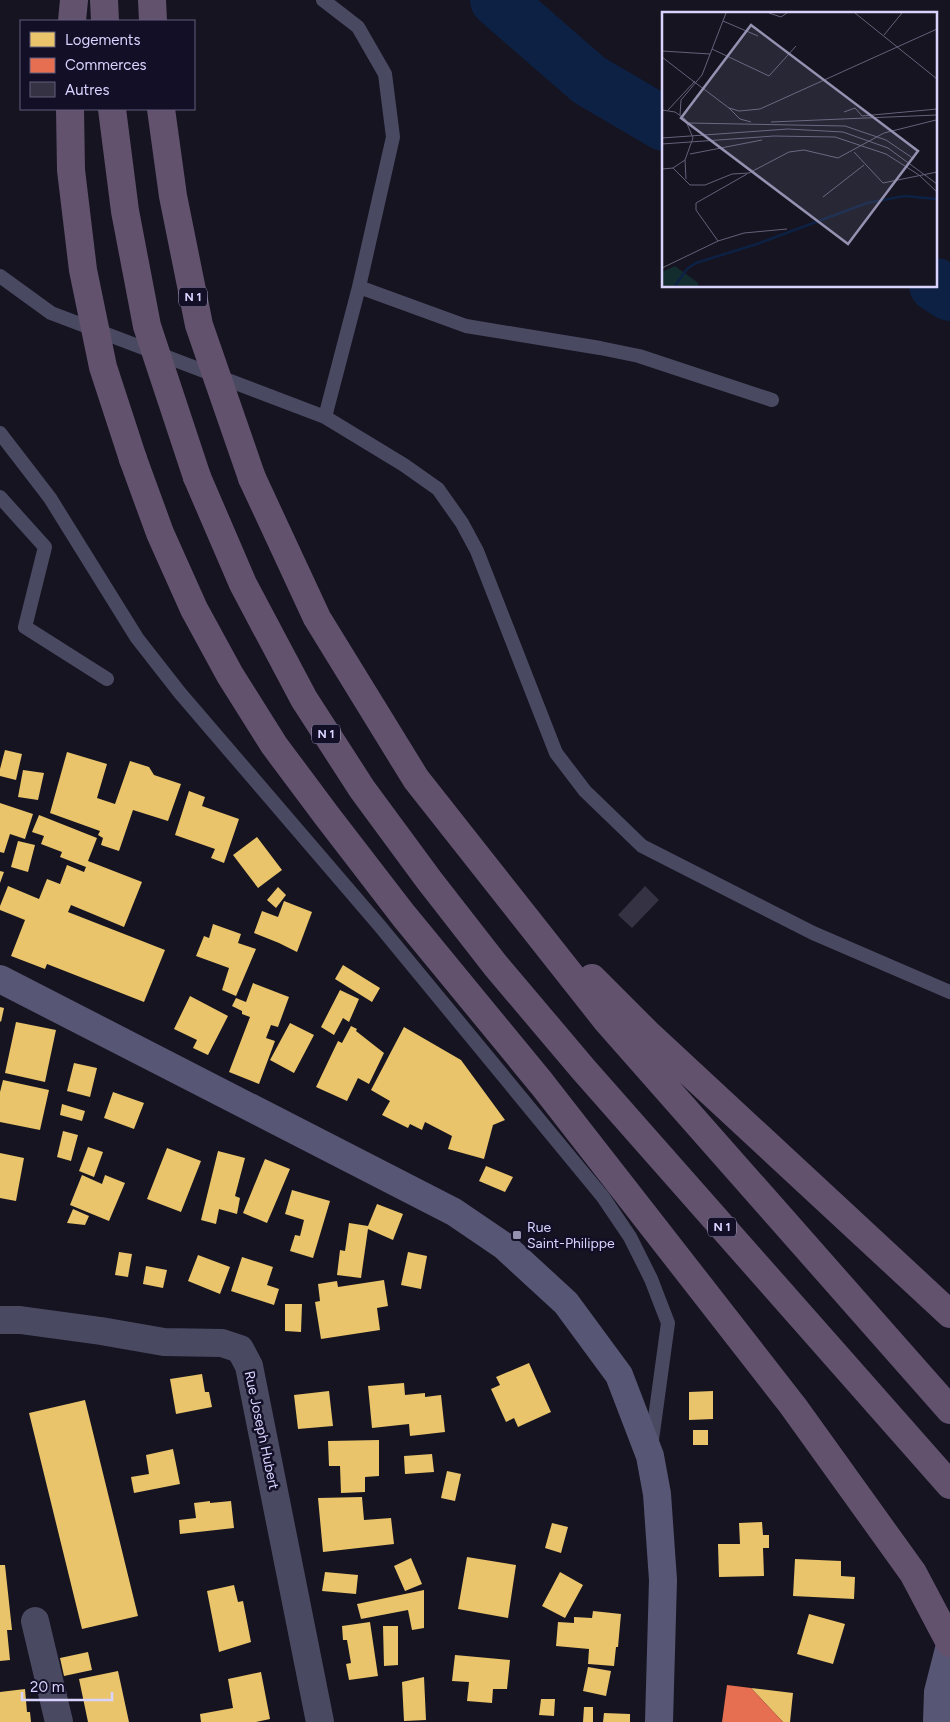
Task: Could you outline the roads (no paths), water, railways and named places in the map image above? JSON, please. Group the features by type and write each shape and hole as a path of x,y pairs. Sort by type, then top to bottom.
{"highway":[{"path":"72,20 74,0"},
{"path":"104,0 105,20"},
{"path":"152,0 153,20"},
{"path":"70,110 71,170 83,270 103,367 133,459 160,533 194,608 230,675 274,744 404,916 542,1084 793,1406 913,1573 950,1644"},
{"name":"N 1","path":"112,110 124,211 147,326 197,477 243,584 304,699 362,789 429,880 496,966 584,1070 950,1485"},
{"name":"N 1","path":"161,110 172,196 199,325 252,478 317,618 411,770 607,1020 950,1410"},
{"path":"509,895 647,1033 950,1314"}],"main road":[{"path":"0,979 454,1212 504,1246 566,1303 619,1374 650,1456 657,1494 663,1580 659,1722"},
{"path":"937,1722 938,1692 950,1644"}],"street":[{"name":"Rue Joseph Hubert","path":"0,1320 20,1320 102,1331 164,1342 222,1343 240,1349 249,1366 320,1722"},
{"path":"35,1621 59,1722"}],"lane":[{"path":"323,0 358,27 385,74 392,138 358,287 325,417"},
{"path":"0,276 51,313 325,417 404,465 438,489 462,523 477,551 556,753 585,791 642,846 813,933 950,992"},
{"path":"358,287 466,326 639,356 772,400"},
{"path":"0,433 50,498 138,638 180,693 379,925 603,1197 630,1237 651,1279 668,1323 650,1456"},
{"path":"0,497 45,547 25,627 107,679"}],"waterway":[{"path":"497,0 589,80 662,123"},
{"path":"938,286 950,294"}],"place":[{"name":"Rue Saint-Philippe","path":"517,1235"}]}
